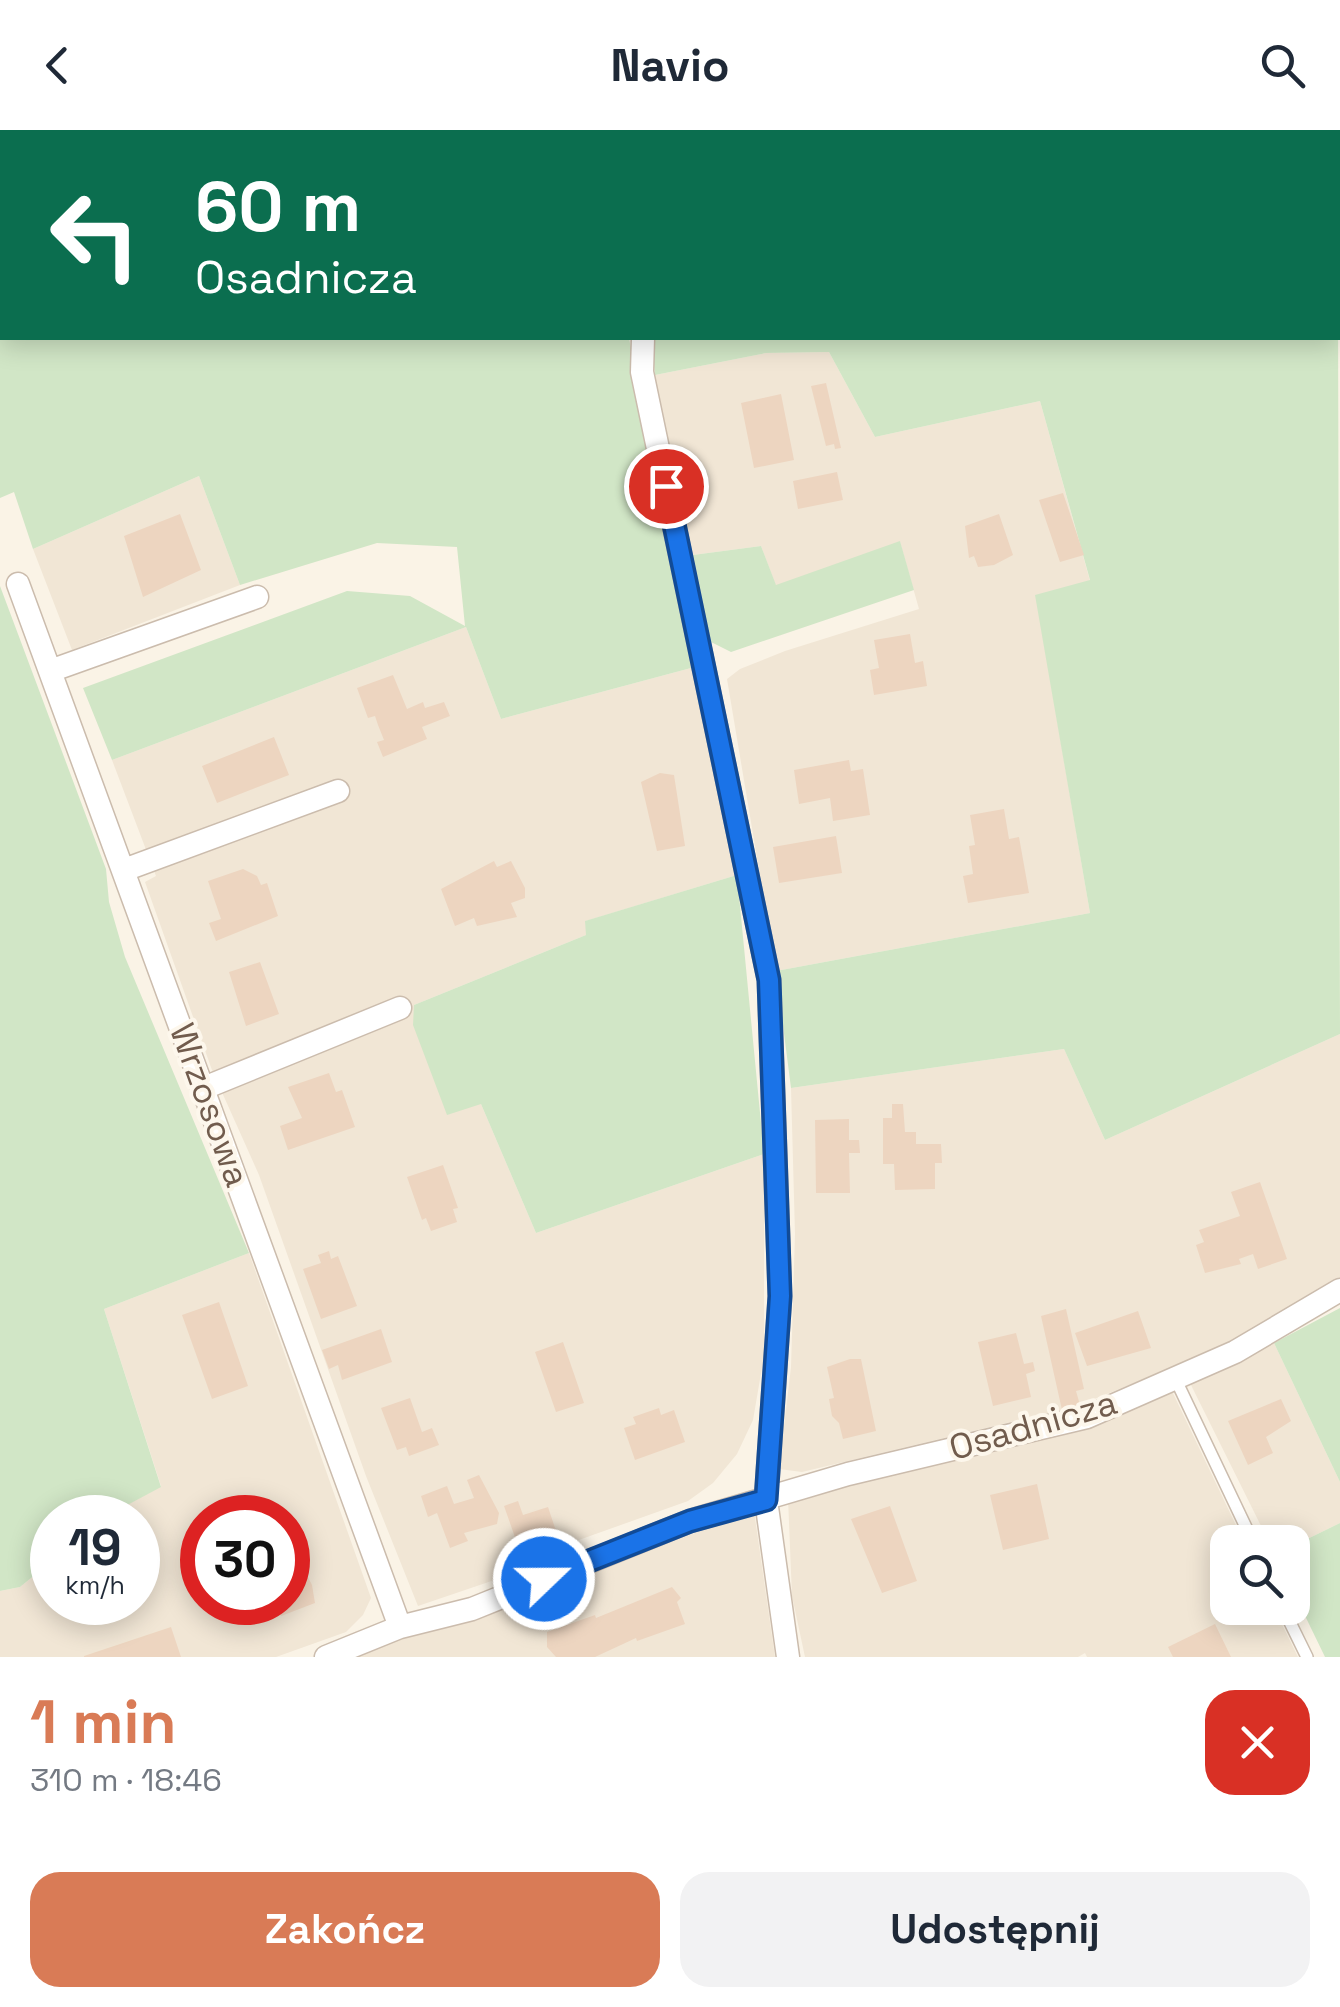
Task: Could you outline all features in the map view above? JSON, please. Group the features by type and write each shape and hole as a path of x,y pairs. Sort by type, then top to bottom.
{"street":[{"path":"643,340 642,372 769,980 780,1296 766,1500 788,1657"},
{"name":"Wrzosowa","path":"18,584 400,1628"},
{"path":"50,671 256,597"},
{"path":"124,870 338,791"},
{"path":"204,1088 400,1008"},
{"name":"Osadnicza","path":"326,1657 400,1628 472,1608 690,1521 848,1474 1087,1416 1235,1352 1340,1290"}],"lane":[{"path":"1176,1378 1245,1525"},
{"path":"1291,1625 1306,1657"}],"shaded area":[{"path":"829,352 875,437 1040,401 1090,581 1036,596 1090,913 776,971 727,679 740,669 785,651 919,609 900,542 776,586 761,546 693,555 661,425 655,375 766,353"},
{"path":"199,476 240,585 72,650 33,549"},
{"path":"466,627 501,719 691,668 737,875 586,921 586,935 414,1005 481,1104 536,1233 764,1154 764,1356 753,1420 737,1454 713,1483 688,1501 576,1541 565,1556 418,1606 366,1476 259,1175 212,1070 145,882 156,876 112,760"},
{"path":"1340,1034 1340,1280 1231,1344 1077,1406 802,1472 779,1469 791,1367 795,1234 791,1088 1064,1049 1105,1140"},
{"path":"249,1253 371,1598 363,1615 346,1632 276,1657 0,1657 0,1591 20,1587 30,1579 30,1625 160,1625 160,1495 145,1495 161,1486 104,1309"},
{"path":"1274,1343 1340,1482 1340,1523 1310,1538 1310,1525 1261,1525 1190,1383"},
{"path":"1171,1389 1236,1525 1210,1525 1210,1625 1282,1625 1298,1657 1087,1657 1085,1653 1078,1657 805,1657 792,1596 788,1498"},
{"path":"754,1511 775,1657 353,1657 402,1637 452,1624"}],"green space":[{"path":"0,340 629,340 691,668 501,719 466,627 112,760 83,688 347,591 410,596 465,626 457,547 377,543 240,585 199,476 33,549 14,492 0,498"},
{"path":"652,340 1338,340 1340,1034 1105,1140 1064,1049 791,1088 776,971 1090,913 1035,595 1090,580 1040,401 875,437 829,352 766,353 655,375"},
{"path":"900,541 914,590 731,652 711,642 693,555 761,546 776,585"},
{"path":"0,586 106,869 109,902 125,957 249,1253 104,1309 161,1487 146,1495 30,1495 30,1579 20,1587 0,1591"},
{"path":"737,875 764,1154 536,1233 481,1104 447,1115 413,1025 414,1005 586,935 585,921"},
{"path":"1340,1308 1340,1482 1274,1343"},
{"path":"1340,1523 1340,1657 1325,1657 1309,1625 1310,1538"}],"building":[{"path":"826,383 841,448 835,449 834,444 826,446 811,386"},
{"path":"781,394 794,460 754,468 741,403"},
{"path":"837,472 843,500 798,509 793,481"},
{"path":"1063,493 1084,555 1060,562 1039,500"},
{"path":"180,514 201,570 143,597 124,536"},
{"path":"999,514 1013,555 994,565 978,567 974,556 969,558 965,526"},
{"path":"910,634 915,663 923,661 927,686 874,695 870,670 879,668 874,640"},
{"path":"393,675 407,709 423,702 425,708 444,702 450,716 422,727 427,739 383,757 377,742 384,740 375,716 368,718 357,688"},
{"path":"274,737 289,775 217,803 202,766"},
{"path":"849,760 851,771 863,769 870,815 833,821 830,798 799,804 794,770"},
{"path":"660,773 674,775 685,846 657,851 641,782"},
{"path":"1004,809 1009,839 1019,837 1029,893 968,903 963,876 973,874 969,846 975,845 970,815"},
{"path":"836,836 842,873 779,883 773,847"},
{"path":"494,861 497,867 511,861 525,888 525,898 511,903 517,917 477,926 474,918 455,926 441,889"},
{"path":"243,869 257,876 261,885 267,883 278,916 216,941 209,923 221,919 208,881"},
{"path":"260,962 279,1014 246,1026 229,972"},
{"path":"329,1073 336,1092 342,1090 355,1127 288,1150 280,1126 302,1118 288,1087"},
{"path":"892,1104 903,1104 905,1132 916,1132 916,1144 941,1144 942,1163 935,1163 935,1189 895,1190 894,1164 883,1164 883,1118 892,1118"},
{"path":"849,1119 849,1140 859,1140 860,1153 849,1153 850,1193 816,1193 815,1120"},
{"path":"443,1165 458,1208 453,1209 457,1222 431,1231 426,1218 422,1220 407,1177"},
{"path":"1260,1182 1287,1259 1258,1269 1253,1254 1239,1259 1241,1264 1205,1273 1196,1245 1204,1242 1199,1230 1240,1216 1231,1192"},
{"path":"329,1251 331,1259 338,1256 357,1306 321,1319 303,1269 321,1263 318,1255"},
{"path":"219,1302 248,1386 212,1399 182,1315"},
{"path":"1066,1309 1084,1389 1076,1391 1080,1405 1062,1410 1041,1316"},
{"path":"1138,1311 1151,1348 1087,1366 1075,1333"},
{"path":"381,1329 392,1362 342,1380 338,1365 329,1369 322,1350"},
{"path":"1016,1333 1024,1364 1033,1362 1035,1371 1026,1374 1031,1397 993,1406 978,1342"},
{"path":"563,1342 584,1403 556,1412 535,1352"},
{"path":"861,1359 876,1431 843,1439 839,1423 832,1416 829,1399 834,1398 827,1367"},
{"path":"410,1398 422,1432 432,1428 439,1445 409,1456 406,1447 397,1450 381,1408"},
{"path":"1281,1399 1291,1421 1266,1437 1273,1453 1248,1465 1228,1421"},
{"path":"659,1408 661,1415 674,1410 685,1442 635,1460 624,1428 636,1424 633,1417"},
{"path":"479,1475 499,1513 497,1524 464,1533 468,1541 450,1548 437,1513 428,1517 421,1496 447,1486 454,1504 474,1498 467,1480"},
{"path":"1037,1484 1049,1539 1003,1550 990,1495"},
{"path":"518,1501 523,1515 548,1507 561,1546 523,1560 504,1506"},
{"path":"890,1506 917,1581 882,1593 851,1519"},
{"path":"310,1581 312,1585 315,1603 310,1605"},
{"path":"672,1587 681,1598 677,1602 685,1624 637,1641 636,1638 595,1657 556,1657 547,1647 547,1632 595,1615 596,1618"},
{"path":"1215,1625 1231,1657 1173,1657 1168,1647"},
{"path":"171,1627 181,1657 84,1657 84,1656"}],"route":[{"path":"544,1579 690,1521 766,1500 780,1296 769,980 666,486"}]}
